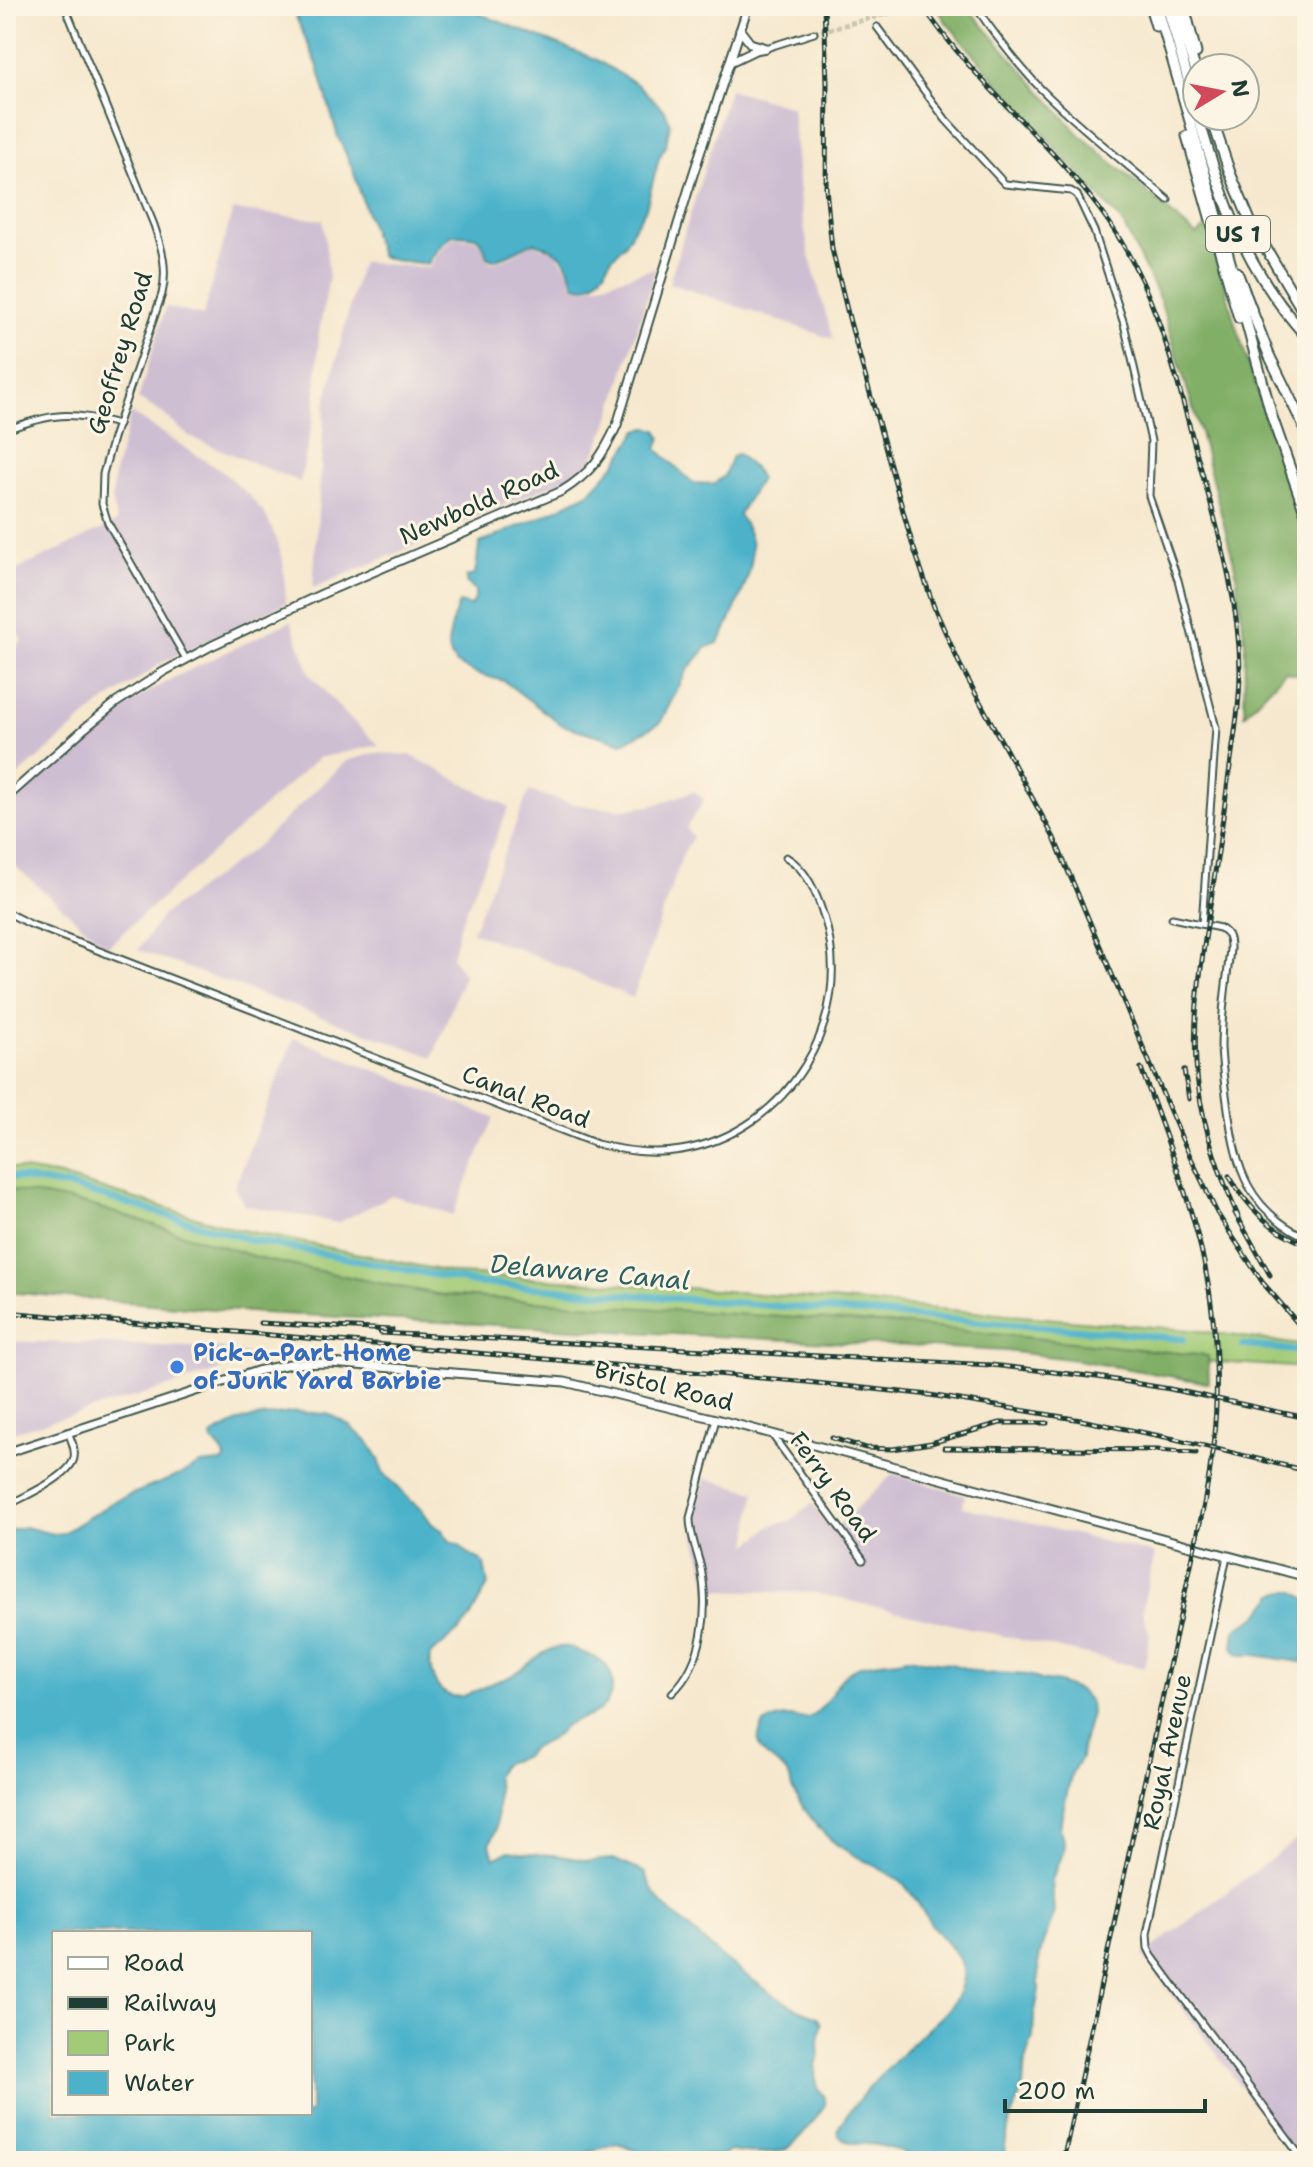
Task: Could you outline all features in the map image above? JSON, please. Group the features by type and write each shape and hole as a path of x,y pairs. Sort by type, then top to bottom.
{"highway":[{"path":"1150,6 1233,300 1272,417"},
{"name":"US 1","path":"1157,6 1272,417 1307,517"},
{"name":"US 1","path":"1167,6 1181,55"},
{"path":"1174,6 1190,52"},
{"path":"1184,6 1196,52"},
{"name":"US 1","path":"1203,132 1220,190 1239,236 1272,293 1307,337"},
{"path":"1216,132 1251,223 1307,318"},
{"path":"1226,247 1269,355 1307,433"},
{"path":"1286,284 1307,309"}],"main road":[{"name":"Newbold Road","path":"6,798 117,702 186,659 324,593 562,491 594,466 617,425 748,6"},
{"path":"740,30 750,43 766,48"},
{"path":"730,62 766,48"},
{"name":"Bristol Road","path":"7,1453 257,1371 290,1364 310,1362 565,1382 716,1419 1307,1577"}],"street":[{"name":"Geoffrey Road","path":"65,6 154,225 164,257 162,294 101,484 104,514 186,659"},
{"path":"975,6 1039,86 1078,124 1168,200"},
{"path":"877,27 946,120 1005,184 1071,191 1077,195 1094,231 1124,324 1151,441 1149,496 1178,580 1216,728 1202,924"},
{"path":"766,48 814,33"},
{"path":"6,430 65,414 89,416 118,424"},
{"name":"Canal Road","path":"6,912 30,924 597,1144 629,1151 662,1152 696,1147 753,1121 795,1081 817,1044 827,1018 831,994 833,971 830,940 813,888 797,863 786,857"},
{"path":"1172,918 1223,930 1229,938 1221,1045 1231,1131 1239,1167 1261,1206 1281,1223 1307,1238"},
{"path":"672,1693 690,1672 699,1646 704,1589 690,1518 716,1419"},
{"path":"6,1506 68,1470 75,1451 68,1432"},
{"name":"Ferry Road","path":"773,1435 863,1560"},
{"name":"Royal Avenue","path":"1227,1556 1147,1934 1148,1948 1304,2161"}],"shaded area":[{"path":"729,89 792,107 800,203 810,258 833,339 669,283"},
{"path":"233,210 323,220 329,278 319,332 315,409 300,482 190,437 162,413 138,399 166,307 203,316"},
{"path":"453,238 474,239 483,245 485,257 492,263 533,244 555,252 569,271 573,286 584,289 656,268 608,424 591,462 566,479 313,588 325,405 361,262 429,268 437,254"},
{"path":"131,413 223,472 250,496 266,516 276,538 283,561 286,603 165,661 100,705 6,786 6,656 23,640 6,620 6,575 117,522 112,501 114,473"},
{"path":"291,621 310,674 344,713 379,745 318,758 107,947 6,858 6,809 127,705 171,679"},
{"path":"376,753 410,755 509,807 459,927 452,957 464,975 433,1057 138,950 163,915 257,846 346,761"},
{"path":"529,791 573,804 602,808 651,806 694,791 704,800 686,828 693,837 683,854 633,998 515,947 472,932"},
{"path":"294,1038 494,1118 453,1215 392,1195 338,1223 245,1205 234,1188"},
{"path":"6,1341 219,1348 259,1357 6,1434"},
{"path":"893,1474 965,1495 963,1507 1155,1554 1143,1605 1150,1635 1144,1668 815,1593 709,1590 693,1524 705,1478 755,1492 748,1546 772,1525 790,1521 812,1503 833,1530"},
{"path":"1307,1832 1307,2161 1296,2161 1143,1955"}],"green space":[{"path":"936,6 966,6 1077,132 1196,235 1209,225 1234,320 1296,509 1307,531 1307,676 1285,672 1244,715 1245,640 1235,567 1197,421 1160,300 1122,222 1020,108 946,22"},
{"path":"6,1167 60,1176 236,1229 459,1274 675,1287 1201,1331 1307,1346 1307,1368 1202,1361 934,1329 444,1295 262,1262 6,1193"},
{"path":"6,1189 87,1204 266,1260 438,1295 908,1325 1208,1356 1209,1383 1006,1351 262,1313 6,1292"}],"water":[{"path":"291,6 467,6 480,14 595,59 638,85 665,111 670,124 646,208 605,271 594,283 584,287 575,285 569,267 551,248 534,242 493,260 487,257 480,240 466,235 452,235 428,264 380,256 352,167 338,137 317,64"},
{"path":"638,430 657,430 661,437 657,449 693,483 714,484 724,476 732,457 738,454 760,479 739,514 750,537 751,561 724,634 718,643 707,647 688,669 660,723 623,743 562,725 504,681 456,664 448,644 459,603 471,606 475,599 475,590 466,582 466,577 474,575 480,543 589,493 617,462"},
{"path":"296,1412 335,1417 370,1444 382,1471 432,1524 442,1530 450,1541 481,1560 488,1585 469,1620 430,1655 433,1677 446,1694 459,1697 471,1693 514,1675 545,1652 559,1647 574,1649 604,1664 612,1678 612,1687 599,1711 570,1723 552,1739 499,1769 495,1777 498,1787 496,1830 490,1844 494,1858 509,1851 590,1861 613,1859 644,1872 664,1906 725,1960 775,1996 818,2017 822,2024 815,2075 825,2105 791,2146 766,2154 729,2151 719,2156 689,2154 686,2160 677,2161 651,2157 619,2143 593,2150 572,2161 6,2161 6,1531 25,1527 53,1534 63,1533 115,1501 200,1464 223,1462 224,1456 211,1436 242,1420"},
{"path":"1294,1591 1307,1599 1307,1663 1236,1652 1233,1646 1235,1631 1258,1616 1275,1594"},
{"path":"908,1658 951,1664 985,1674 1029,1675 1080,1691 1090,1704 1091,1713 1081,1759 1072,1772 1062,1815 1063,1853 1052,1880 1054,1915 1038,1964 1039,1990 1033,2037 1025,2061 1023,2087 1010,2120 1004,2161 916,2161 894,2149 853,2143 839,2136 837,2131 843,2120 861,2097 951,2006 961,1987 962,1968 956,1954 906,1886 832,1841 799,1800 785,1770 761,1750 759,1743 764,1724 788,1717 803,1719 812,1716 853,1669 870,1663"}],"waterway":[{"name":"Delaware Canal","path":"6,1176 72,1187 251,1240 477,1283 1183,1339"},
{"name":"Delaware Canal","path":"1243,1345 1307,1352"}],"tunnel":[{"path":"814,33 917,6"}],"railway":[{"path":"824,6 826,188 832,249 912,543 934,607 960,665 1054,838 1182,1139 1217,1213 1263,1283 1307,1334"},
{"path":"923,6 964,60 1080,184 1101,211 1137,270 1162,332 1220,539 1236,617 1240,685 1199,985 1195,1044 1204,1120 1220,1172 1241,1223"},
{"path":"1063,2161 1204,1504 1214,1441 1215,1344 1208,1281 1188,1203 1141,1068"},
{"path":"1184,1070 1189,1099"},
{"path":"1229,1176 1262,1218 1282,1233 1307,1245"},
{"path":"1235,1213 1270,1275"},
{"path":"6,1312 930,1395 1081,1420 1307,1471"},
{"path":"260,1323 392,1330"},
{"path":"380,1333 991,1365 1170,1389 1307,1418"},
{"path":"832,1438 866,1448 893,1449 931,1443 1000,1423 1047,1423"},
{"path":"944,1448 1196,1453"}],"place":[{"name":"Pick-a-Part Home of Junk Yard Barbie","path":"177,1367"}]}
